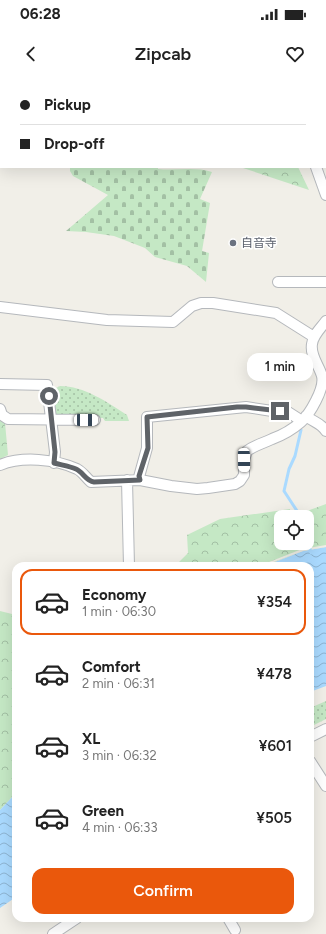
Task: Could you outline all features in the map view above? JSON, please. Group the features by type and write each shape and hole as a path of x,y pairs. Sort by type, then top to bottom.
{"street":[{"path":"316,168 326,195"},
{"path":"278,282 326,282"},
{"path":"0,307 107,320 173,322 192,306 201,303 213,303 276,313 314,337"},
{"path":"0,465 26,459 54,463 76,469 91,482 140,480 197,489 235,484 244,476 244,460 247,451 283,434 304,418 313,406 323,380 314,359 312,344 314,337 326,321"},
{"path":"0,384 47,385 55,452 54,463"},
{"path":"140,480 139,476 148,448 147,417 246,407 288,412 322,425 326,431"},
{"path":"0,410 2,415 8,419 94,420"},
{"path":"127,480 128,562"},
{"path":"314,735 326,729"},
{"path":"314,767 326,786"},
{"path":"53,934 71,922"},
{"path":"230,922 235,930"}],"green space":[{"path":"70,168 158,168 198,169 212,172 200,199 210,203 202,251 209,253 206,282 187,266 155,257 145,248 114,236 66,231 108,195 73,176"},
{"path":"243,168 298,168 309,190"},
{"path":"60,386 78,389 95,396 127,415 129,421 105,421 103,418 56,416 52,392"},
{"path":"0,420 5,423 8,455 0,459"},
{"path":"326,504 326,547 314,549 314,510 310,510"},
{"path":"274,511 274,550 309,550 275,562 179,562 188,553 187,535 220,519"},
{"path":"0,611 12,614 12,797 0,810"},
{"path":"326,701 326,719 314,725 314,706"}],"water":[{"path":"326,547 326,686 314,690 314,562 275,562 303,551"},
{"path":"12,797 12,900 0,908 0,810"}],"pier":[{"path":"326,545 326,547 314,549 314,547"},
{"path":"299,550 309,550 274,562 269,562"}],"waterway":[{"path":"296,510 284,491 289,469 295,456 301,430"}],"place":[{"name":"自音寺","path":"233,243"}],"route":[{"path":"49,396 55,452 54,463 68,466 80,471 91,482 140,480 139,476 148,448 147,417 237,407 280,411"}]}
